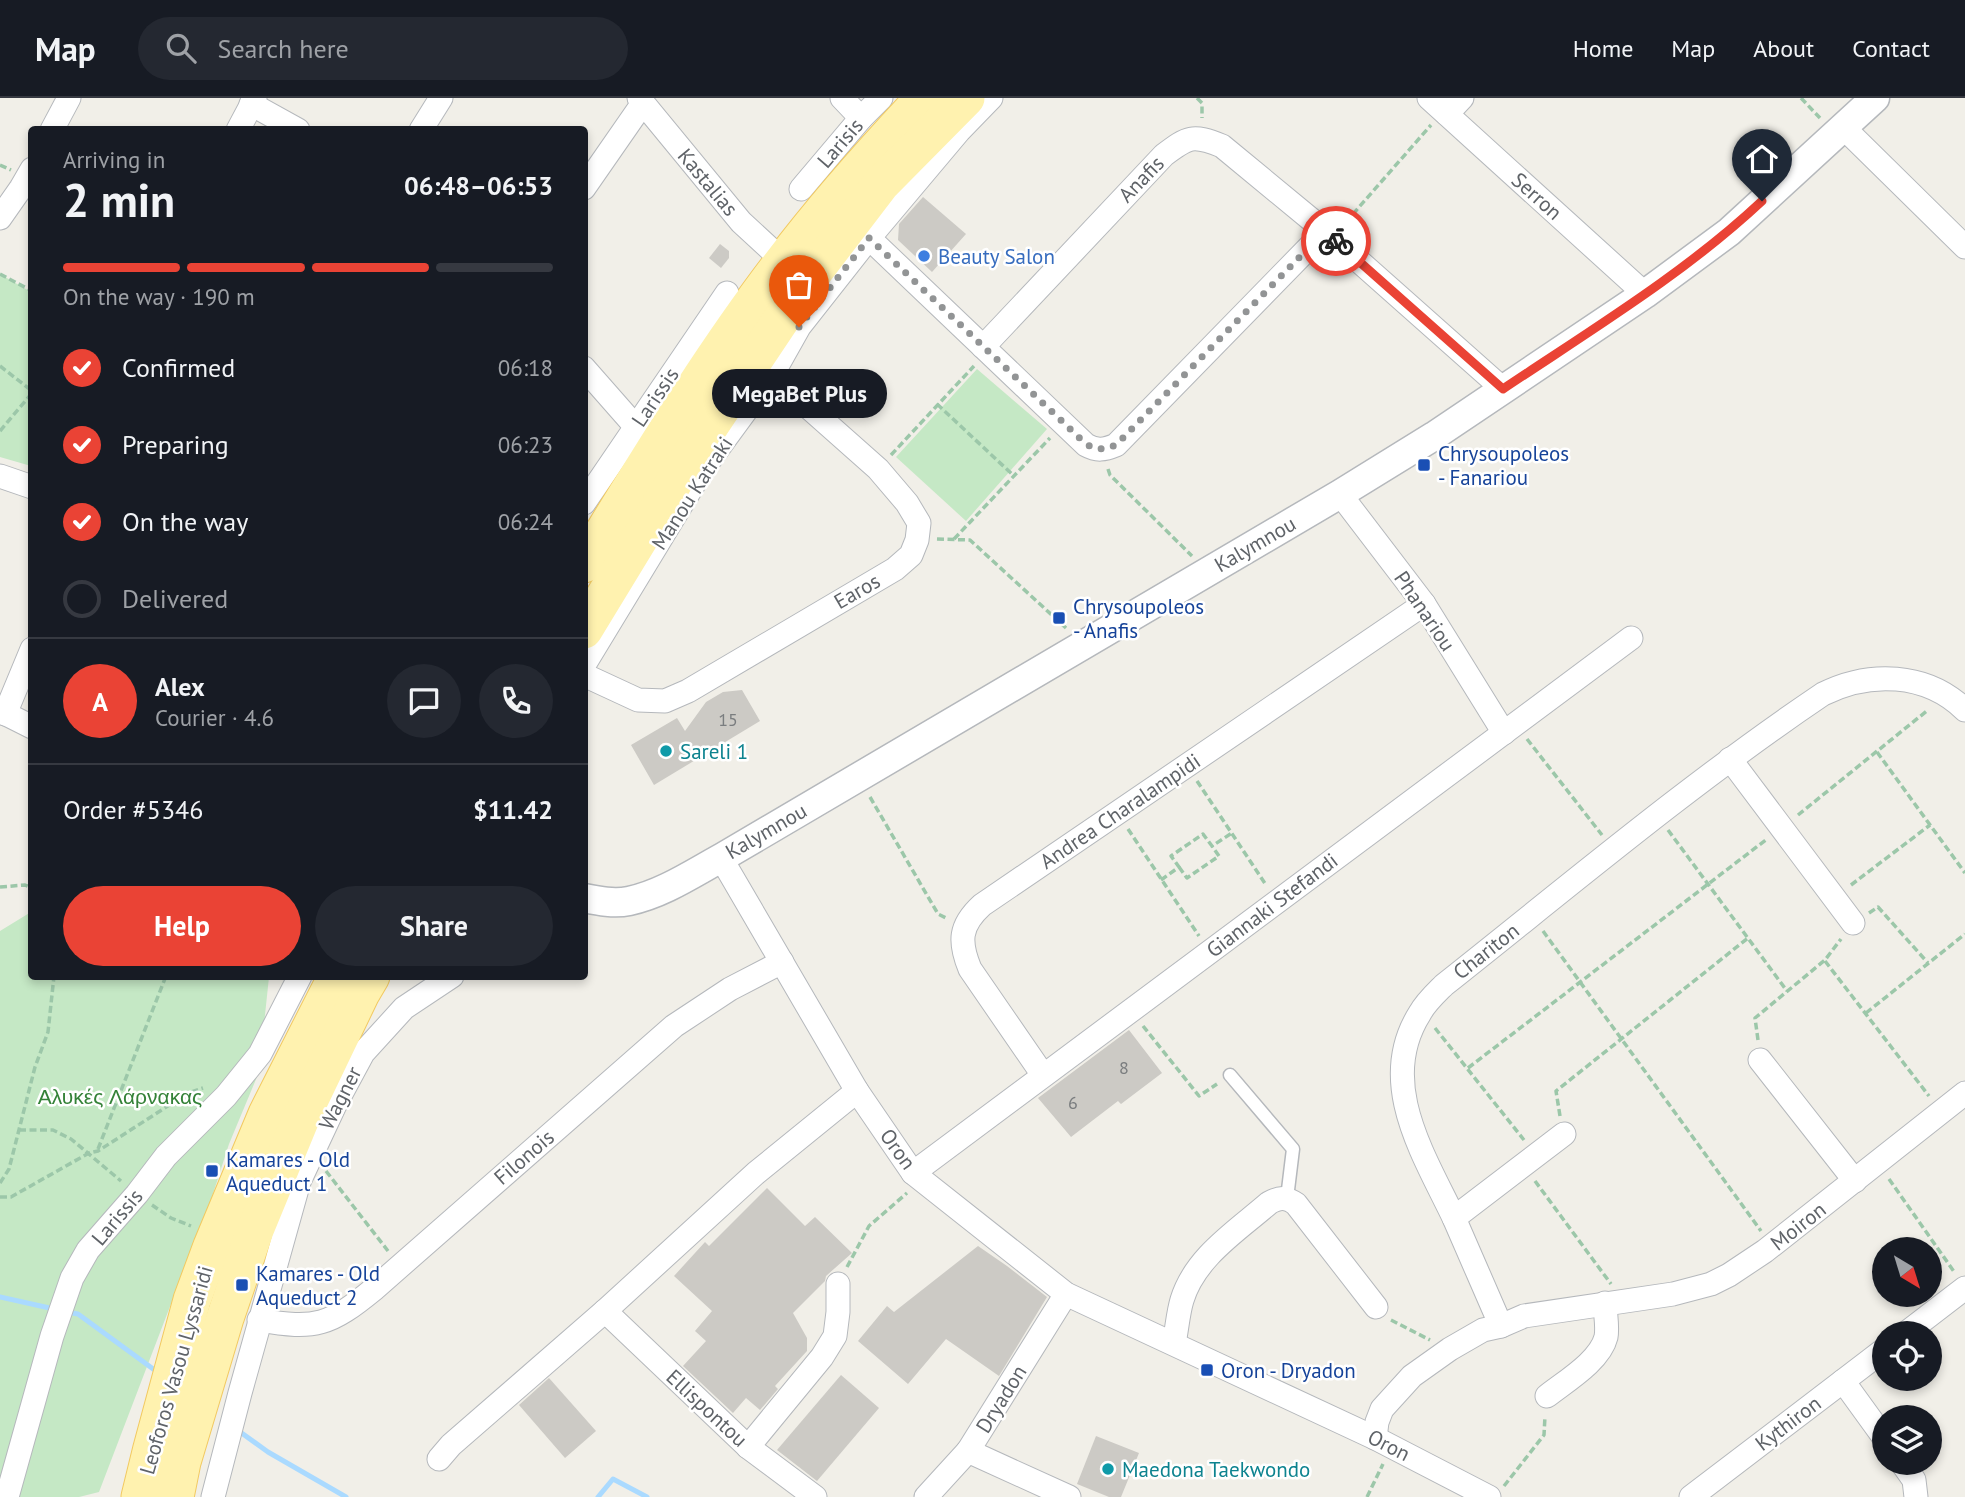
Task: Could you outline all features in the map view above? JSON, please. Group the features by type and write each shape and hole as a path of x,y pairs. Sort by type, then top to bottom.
{"main road":[{"path":"588,623 688,459 795,271 888,136 924,98"},
{"path":"588,557 662,437 756,298 795,271 966,98"},
{"name":"Leoforos Vasou Lyssaridi","path":"175,1497 167,1455 192,1300 268,1114 335,980"},
{"name":"Leoforos Vasou Lyssaridi","path":"141,1497 242,1319 255,1230 302,1116 369,980"}],"street":[{"path":"54,126 69,98"},
{"path":"424,126 441,98"},
{"path":"842,98 861,118"},
{"name":"Larisis","path":"801,189 881,98"},
{"name":"Manou Katraki","path":"588,658 703,469 772,376 799,327 869,238 959,131 991,98"},
{"name":"Kalymnou","path":"588,899 605,902 629,901 665,888 721,858 1434,436 1645,294 1729,232 1875,98"},
{"path":"240,126 253,101 292,126"},
{"path":"588,182 641,101"},
{"name":"Kastalias","path":"641,101 741,222 795,271"},
{"name":"Serron","path":"1446,105 1645,294"},
{"path":"1844,128 1965,247"},
{"name":"Anafis","path":"985,350 1164,155 1184,140 1202,138 1222,146 1329,234 1503,389"},
{"path":"0,218 28,183"},
{"path":"869,238 1086,444 1095,449 1104,449 1116,445 1329,234"},
{"name":"Larissis","path":"588,497 727,293"},
{"path":"588,373 635,426"},
{"path":"772,376 878,469 907,503 919,523 917,540"},
{"path":"0,476 28,486"},
{"name":"Phanariou","path":"1339,494 1424,604 1510,729"},
{"name":"Earos","path":"588,677 638,699 665,701 688,691 895,569 911,555 917,540"},
{"name":"Andrea Charalampidi","path":"964,928 970,916 982,905 1424,604"},
{"name":"Giannaki Stefandi","path":"918,1176 1043,1075 1631,638"},
{"path":"28,658 2,713 28,725"},
{"name":"Chariton","path":"1501,1326 1454,1218 1419,1148 1407,1113 1404,1055 1420,1011 1444,985 1657,816 1823,694 1855,682 1894,678 1930,687 1946,695 1965,710"},
{"path":"1730,760 1853,923"},
{"name":"Oron","path":"721,858 857,1091 918,1176 1066,1294 1496,1492"},
{"path":"964,928 962,941 970,969 1043,1075"},
{"name":"Filonois","path":"242,1319 306,1325 333,1319 400,1266 674,1026 730,989 782,962"},
{"name":"Larissis","path":"7,1497 52,1336 72,1278 89,1250 166,1156 226,1097 260,1054 298,980"},
{"name":"Wagner","path":"214,1495 240,1393 242,1319 312,1153 363,1053 404,1009 446,980"},
{"path":"1760,1059 1855,1181"},
{"path":"439,1459 451,1445 605,1311 756,1173 857,1091"},
{"name":"Moiron","path":"1383,1442 1377,1422 1382,1409 1412,1376 1450,1349 1483,1330 1524,1316 1673,1294 1711,1284 1749,1264 1965,1093"},
{"path":"1454,1218 1564,1134"},
{"path":"1174,1343 1182,1300 1200,1265 1269,1203 1278,1199 1287,1198 1296,1204 1376,1307"},
{"path":"748,1447 822,1357 835,1336 838,1284"},
{"path":"1922,1321 1965,1288"},
{"name":"Dryadon","path":"926,1497 968,1451 1066,1294"},
{"path":"1547,1396 1591,1361 1601,1349 1614,1302"},
{"name":"Ellispontou","path":"605,1311 748,1447 815,1497"},
{"name":"Kythiron","path":"1691,1497 1872,1359"},
{"path":"1843,1381 1872,1421"},
{"path":"968,1451 1069,1497"},
{"path":"1910,1475 1914,1480 1916,1497"}],"lane":[{"path":"1230,1075 1293,1149 1287,1198"}],"path":[{"path":"1329,234 1446,105"},
{"path":"0,274 28,288"},
{"path":"878,469 985,350"},
{"path":"0,366 28,389"},
{"path":"0,431 28,397"},
{"path":"937,404 1014,476"},
{"path":"954,538 1064,424"},
{"path":"1104,449 1110,475 1208,571"},
{"path":"917,540 970,540 1084,644"},
{"path":"1468,1068 1709,885 1946,695"},
{"path":"1510,729 1614,850"},
{"path":"1877,752 1965,873"},
{"path":"1192,773 1268,887"},
{"path":"859,777 938,914 964,928"},
{"path":"1117,813 1210,952"},
{"path":"1657,816 1787,991"},
{"path":"1835,898 1930,825"},
{"path":"1212,846 1232,833"},
{"path":"1203,834 1212,846 1219,856 1187,878 1171,856 1203,834"},
{"path":"1161,880 1179,867"},
{"path":"0,887 28,886"},
{"path":"1760,1059 1755,1018 1825,960 1853,923 1878,907 1928,963"},
{"path":"1532,916 1772,1246"},
{"path":"1865,1014 1965,934"},
{"path":"1564,1134 1556,1091 1748,938"},
{"path":"1825,960 1941,1112"},
{"path":"0,1183 9,1169 35,1067 48,1032 54,980"},
{"path":"98,1151 164,980"},
{"path":"1130,1011 1199,1096 1230,1075"},
{"path":"1420,1011 1468,1068 1530,1160 1614,1302"},
{"path":"0,1197 11,1197 89,1153 98,1151 188,1093 207,1086 226,1097"},
{"path":"19,1130 53,1130 71,1139 89,1153"},
{"path":"312,1153 400,1266"},
{"path":"1877,1163 1965,1288"},
{"path":"838,1284 869,1226 918,1176"},
{"path":"1376,1307 1394,1322 1450,1349"},
{"path":"1496,1492 1544,1435 1547,1396"},
{"path":"1367,1497 1383,1442"}],"green space":[{"path":"0,274 28,290 28,465 0,457"},
{"path":"977,369 1047,429 966,521 896,457"},
{"name":"Αλυκές Λάρνακας","path":"28,914 28,980 269,980 259,1072 229,1144 194,1253 174,1296 99,1492 79,1497 0,1497 0,931"}],"building":[{"path":"923,197 966,234 932,272 898,240 899,224"},
{"path":"720,244 729,251 729,258 721,268 709,258"},
{"path":"742,690 760,721 654,785 631,745 677,718 685,731 706,702 723,692"},
{"path":"1129,1030 1162,1073 1121,1104 1118,1101 1071,1137 1038,1098"},
{"path":"767,1188 805,1226 815,1217 852,1253 826,1276 825,1281 793,1313 807,1338 807,1351 775,1386 778,1389 760,1410 746,1398 733,1413 683,1366 706,1341 695,1331 712,1311 674,1276 705,1242 709,1246"},
{"path":"978,1246 1047,1297 999,1376 946,1339 908,1384 858,1341 887,1306 894,1312"},
{"path":"841,1375 879,1408 817,1481 777,1450"},
{"path":"549,1378 596,1431 565,1458 519,1405"},
{"name":"Maedona Taekwondo","path":"1096,1436 1139,1453 1121,1497 1109,1497 1077,1484"}],"waterway":[{"path":"0,1297 54,1309"},
{"path":"67,1312 78,1314 160,1374"},
{"path":"236,1429 268,1452 346,1497"},
{"path":"598,1497 613,1479 647,1497"}],"way so far":[{"path":"799,327 869,238 1086,444 1095,449 1104,449 1116,445 1325,231 1336,241"}],"place":[{"name":"Beauty Salon","path":"924,256"},
{"name":"MegaBet Plus","path":"799,327"},
{"name":"Chrysoupoleos - Fanariou","path":"1424,465"},
{"name":"Chrysoupoleos - Anafis","path":"1059,618"},
{"name":"Sareli 1","path":"666,751"},
{"name":"Kamares - Old Aqueduct 1","path":"212,1171"},
{"name":"Kamares - Old Aqueduct 2","path":"242,1285"},
{"name":"Oron - Dryadon","path":"1207,1370"},
{"name":"Maedona Taekwondo","path":"1108,1469"}],"route":[{"path":"1336,241 1503,389 1645,294 1729,232 1762,201"}]}
